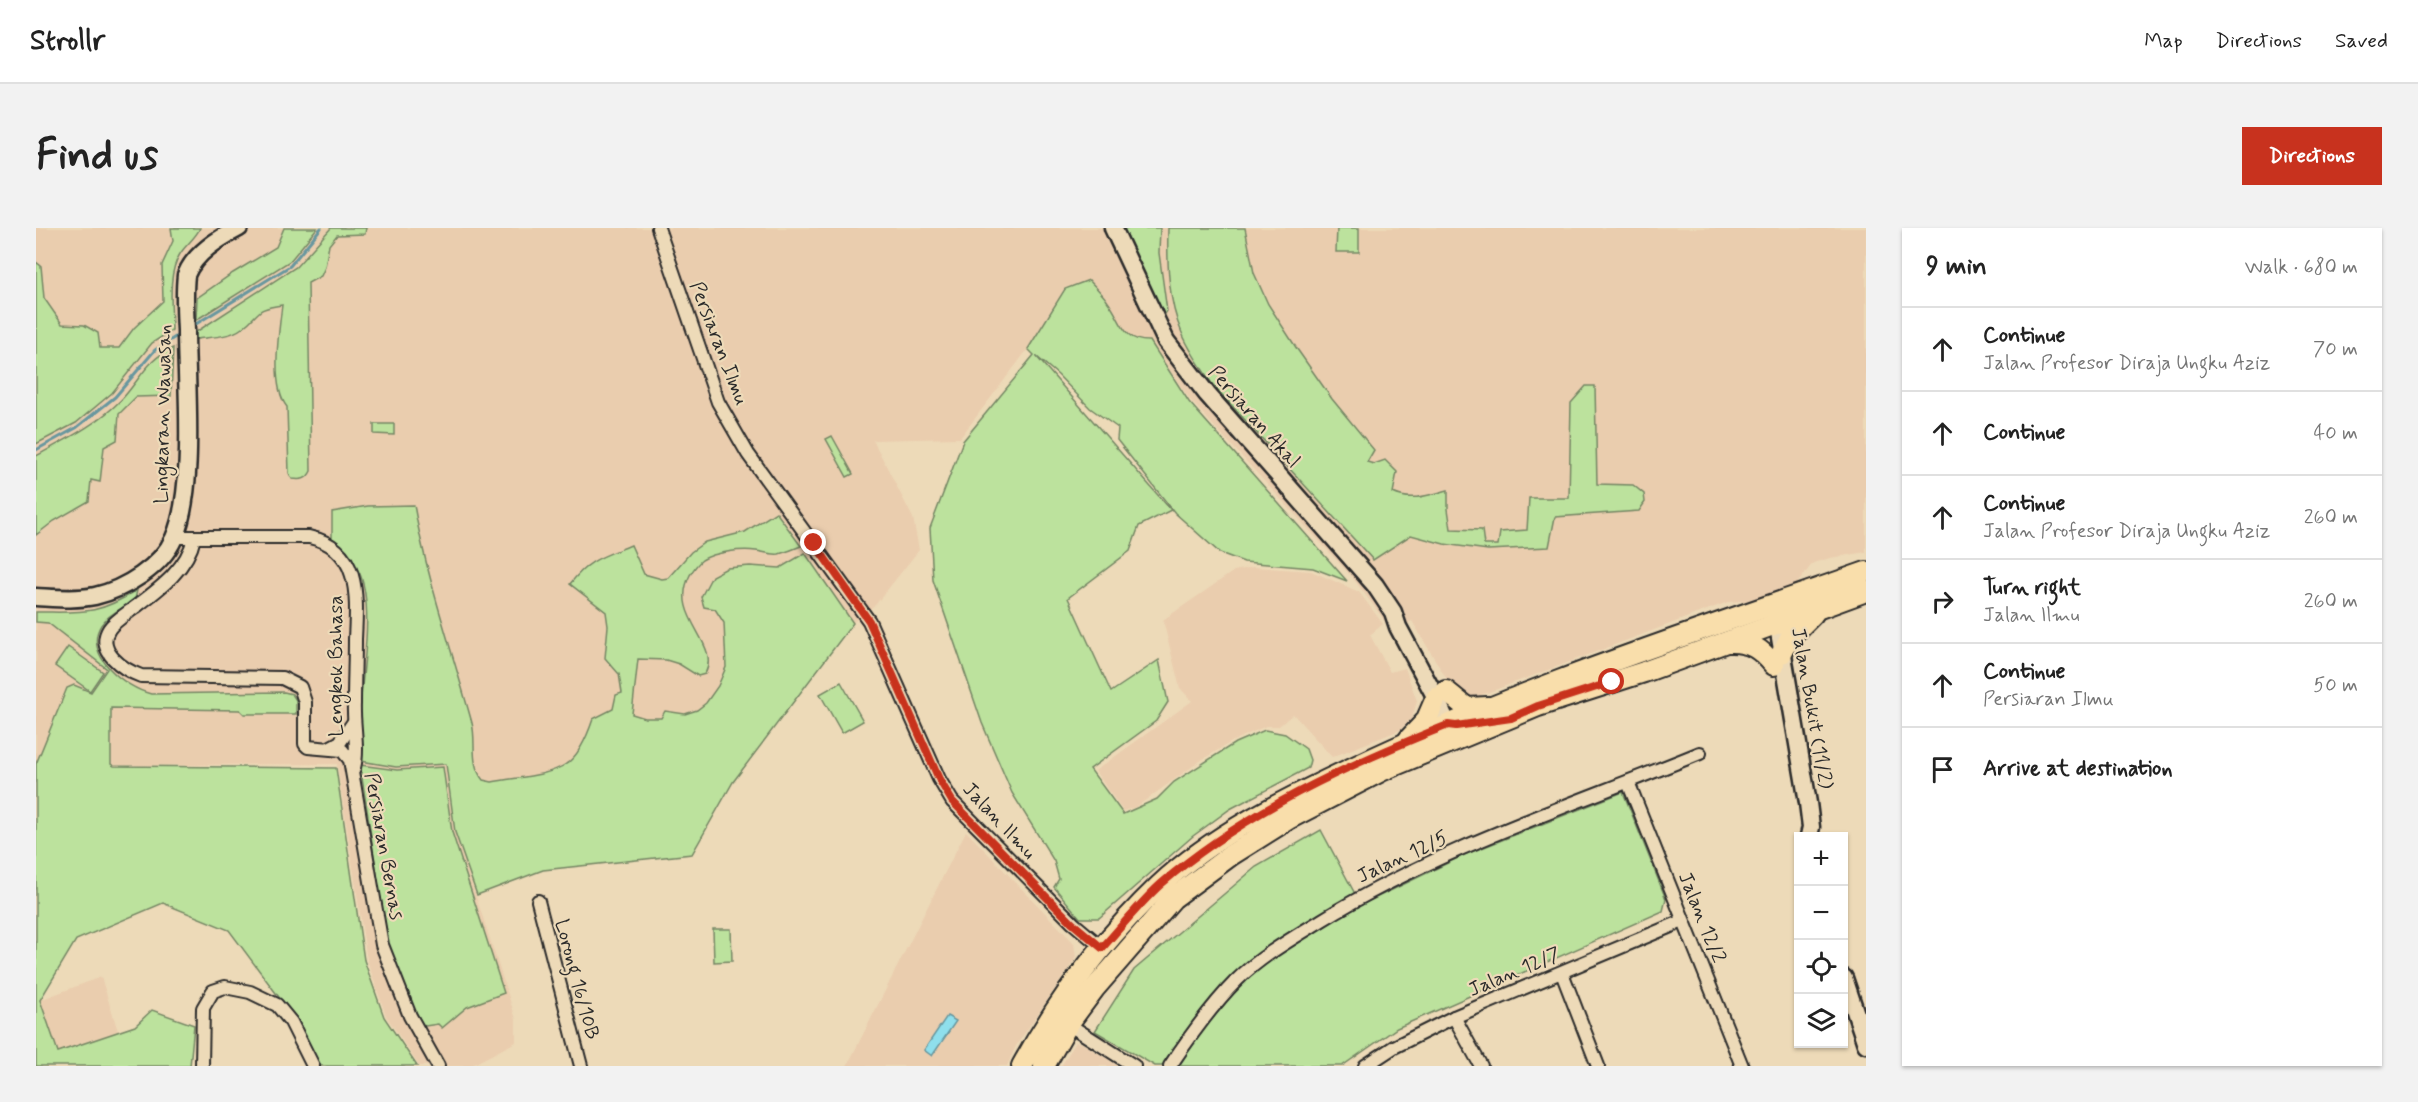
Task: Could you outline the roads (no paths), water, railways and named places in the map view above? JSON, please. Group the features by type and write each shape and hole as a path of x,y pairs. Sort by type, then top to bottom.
{"main road":[{"path":"1044,1066 1109,954 1173,898 1231,855 1290,818 1381,771 1538,706 1644,672 1722,642 1866,572"},
{"path":"1022,1066 1043,1028 1109,954 1160,885 1214,843 1271,807 1404,742 1625,656 1819,608 1866,591"},
{"path":"1722,642 1741,641 1778,659 1791,636 1819,608"},
{"path":"1404,742 1426,721 1441,694 1467,708 1494,706"},
{"path":"1381,771 1454,724 1511,718"}],"street":[{"name":"Lingkaran Wawasan","path":"36,597 73,598 110,591 137,577 168,549 181,513 186,477 185,282 190,266 211,245 239,228"},
{"name":"Persiaran Ilmu","path":"658,228 718,402 748,454 863,612"},
{"name":"Persiaran Akal","path":"1113,228 1172,349 1208,394 1375,585 1393,612 1408,624 1454,724"},
{"name":"Lengkok Bahasa","path":"174,537 309,537 323,541 343,558 350,569 357,594 353,723 356,759 353,772"},
{"name":"Persiaran Bernas","path":"194,538 187,555 172,576 108,630 105,642 111,656 129,671 149,677 282,678 296,683 303,692 304,744 308,747 342,750 347,754 353,772 382,945 410,1016 438,1066"},
{"name":"Jalan Ilmu","path":"863,612 939,779 952,801 1072,923 1109,954"},
{"name":"Jalan Bukit (11/2)","path":"1771,619 1801,828 1804,832"},
{"path":"329,748 340,742 353,723"},
{"name":"Jalan 12/5","path":"1170,1066 1194,1028 1238,979 1285,942 1359,897 1450,854 1700,753"},
{"name":"Jalan 12/2","path":"1628,782 1742,1066"},
{"name":"Lorong 16/10B","path":"538,901 581,1066"},
{"name":"Jalan 12/7","path":"1365,1066 1394,1047 1454,1017 1683,921"},
{"path":"1562,973 1595,1065"},
{"path":"202,1066 203,1008 213,991 225,987 250,992 277,1005 291,1022 313,1066"},
{"path":"1848,990 1866,1044"},
{"path":"1454,1017 1480,1066"},
{"path":"1068,1024 1134,1066"}],"water":[{"path":"947,1016 956,1021 932,1056 924,1050"}],"waterway":[{"path":"191,327 290,266 321,228"},
{"path":"36,450 76,428 115,397 155,350 180,334"}]}
